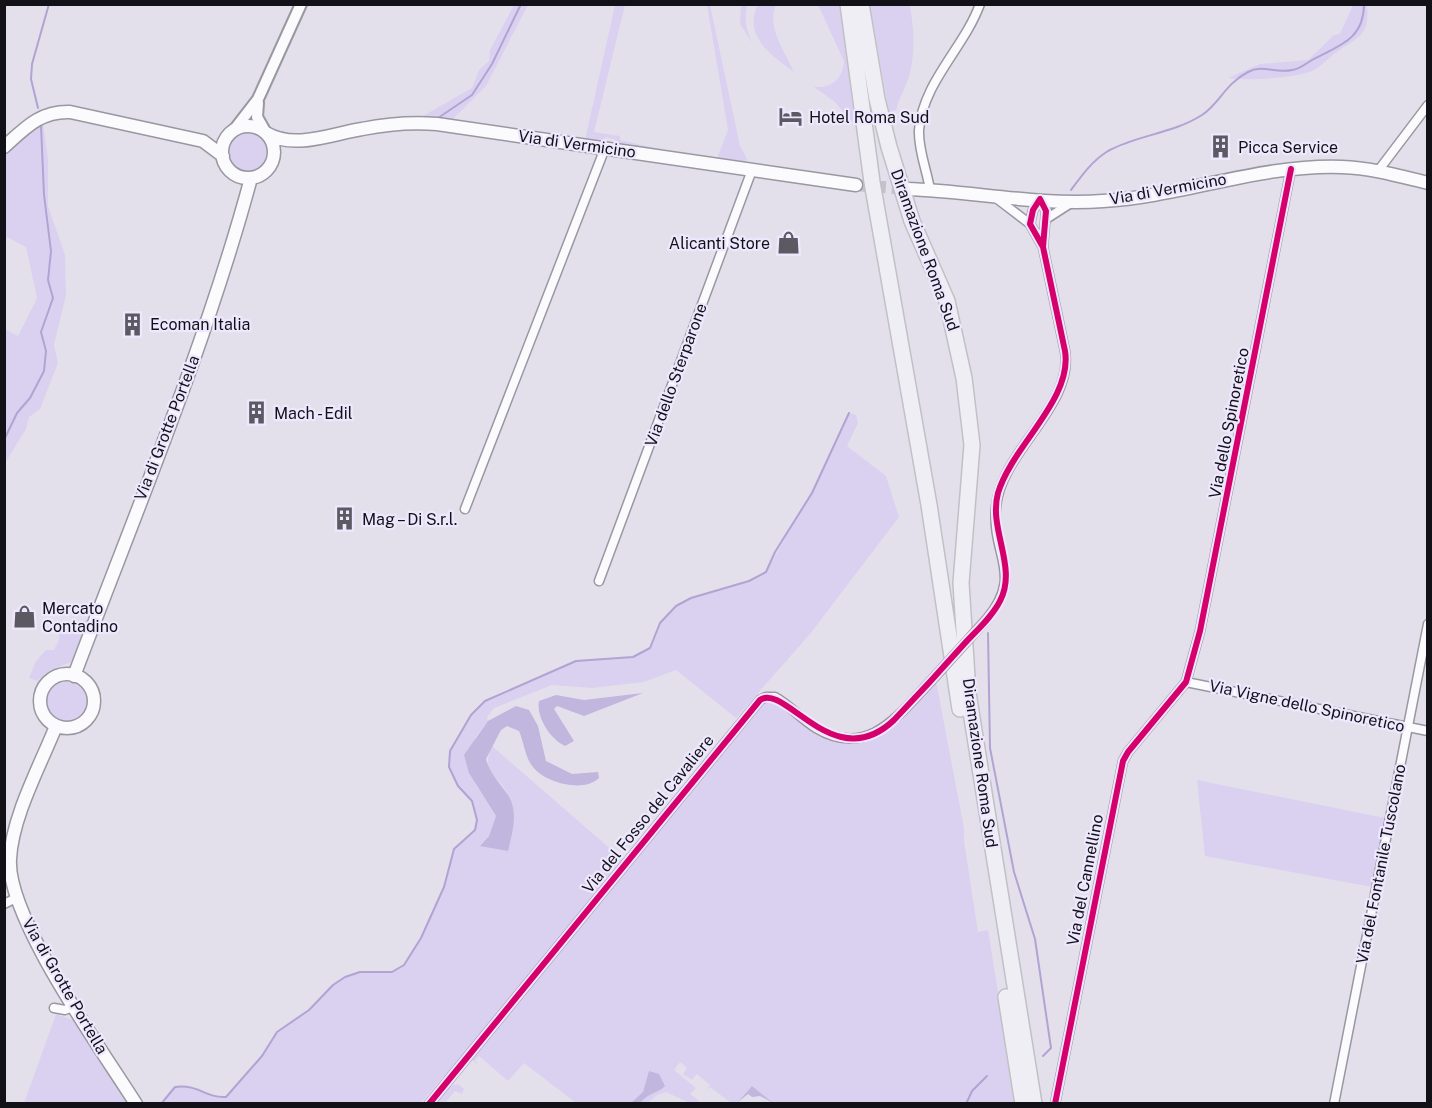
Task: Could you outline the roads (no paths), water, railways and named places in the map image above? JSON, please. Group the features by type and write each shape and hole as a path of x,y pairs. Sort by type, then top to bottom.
{"highway":[{"name":"Diramazione Roma Sud","path":"848,4 872,182 931,516 1023,1104"},
{"name":"Diramazione Roma Sud","path":"861,4 877,99 889,147 909,214 945,294 964,378 972,445 961,583 968,693 1034,1104"}],"main road":[{"path":"4,147 39,117 62,111 82,113 203,141 218,139 234,130 250,126 266,133 274,148 272,164 266,171 251,178 236,175 225,163 223,156 225,141 234,130"},
{"name":"Via di Vermicino","path":"266,133 280,139 298,141 383,125 430,123 856,185"},
{"path":"203,141 223,156"},
{"name":"Via di Vermicino","path":"272,164 286,148 298,141"},
{"name":"Via di Vermicino","path":"907,189 1073,202 1151,195 1252,174 1292,169 1341,167 1378,171 1428,183"},
{"name":"Via di Grotte Portella","path":"74,676 194,356 222,277 251,178"},
{"path":"74,676 83,680 91,690 93,710 87,720 78,726 67,728 56,726 42,711 42,691 56,677 74,676"},
{"name":"Via di Grotte Portella","path":"56,726 13,838 9,866 10,901 136,1104"}],"street":[{"path":"234,130 258,99 301,4"},
{"path":"930,190 919,139 921,119 940,74 980,4"},
{"path":"258,99 257,117 266,133"},
{"path":"1378,171 1428,105"},
{"path":"465,509 605,148"},
{"name":"Via dello Spinoretico","path":"1186,682 1207,604 1292,169"},
{"name":"Via dello Sterparone","path":"599,581 752,170"},
{"path":"991,194 1030,224 1043,247"},
{"path":"1030,224 1033,210 1040,199 1045,207 1046,219 1043,247"},
{"path":"1046,219 1073,202"},
{"name":"Via del Fosso del Cavaliere","path":"429,1104 760,700 766,696 775,697 820,730 837,736 859,738 884,728 930,682 986,620 1001,599 1006,583 996,515 1000,488 1016,457 1057,393 1066,372 1065,351 1043,247"},
{"name":"Via del Fontanile Tuscolano","path":"1334,1104 1428,624"},
{"name":"Via Vigne dello Spinoretico","path":"1186,682 1428,731"},
{"name":"Via del Cannellino","path":"1055,1104 1123,761 1129,750 1186,682"},
{"path":"54,1008 65,1010 75,1006"}],"waterway":[{"path":"38,108 31,79 32,64 49,4"},
{"path":"438,118 472,95 492,64 521,4"},
{"path":"1071,190 1102,155 1131,141 1179,126 1202,115 1234,82 1248,72 1259,69 1280,71 1295,69 1347,41 1359,26 1364,4"},
{"path":"4,440 17,413 30,398 44,371 46,351 41,332 53,298 48,280 51,251 44,195 41,125"},
{"path":"161,1104 175,1087 190,1087 219,1097 226,1097 262,1056 277,1032 309,1010 333,985 345,977 360,972 392,972 404,965 421,938 444,887 454,849 475,830 477,820 472,801 458,786 449,767 450,751 471,715 485,701 576,661 633,657 650,648 660,623 676,606 691,598 749,581 766,572 775,552 812,493 849,413"},
{"path":"988,633 990,748 1014,872 1035,939 1051,1048 1043,1056"},
{"path":"966,1104 972,1091 987,1076"}],"tunnel":[{"path":"856,185 907,189"}],"place":[{"name":"Hotel Roma Sud","path":"791,117"},
{"name":"Picca Service","path":"1220,147"},
{"name":"Alicanti Store","path":"788,243"},
{"name":"Ecoman Italia","path":"132,324"},
{"name":"Mach - Edil","path":"256,413"},
{"name":"Mag – Di S.r.l.","path":"344,519"},
{"name":"Mercato Contadino","path":"24,617"}]}
